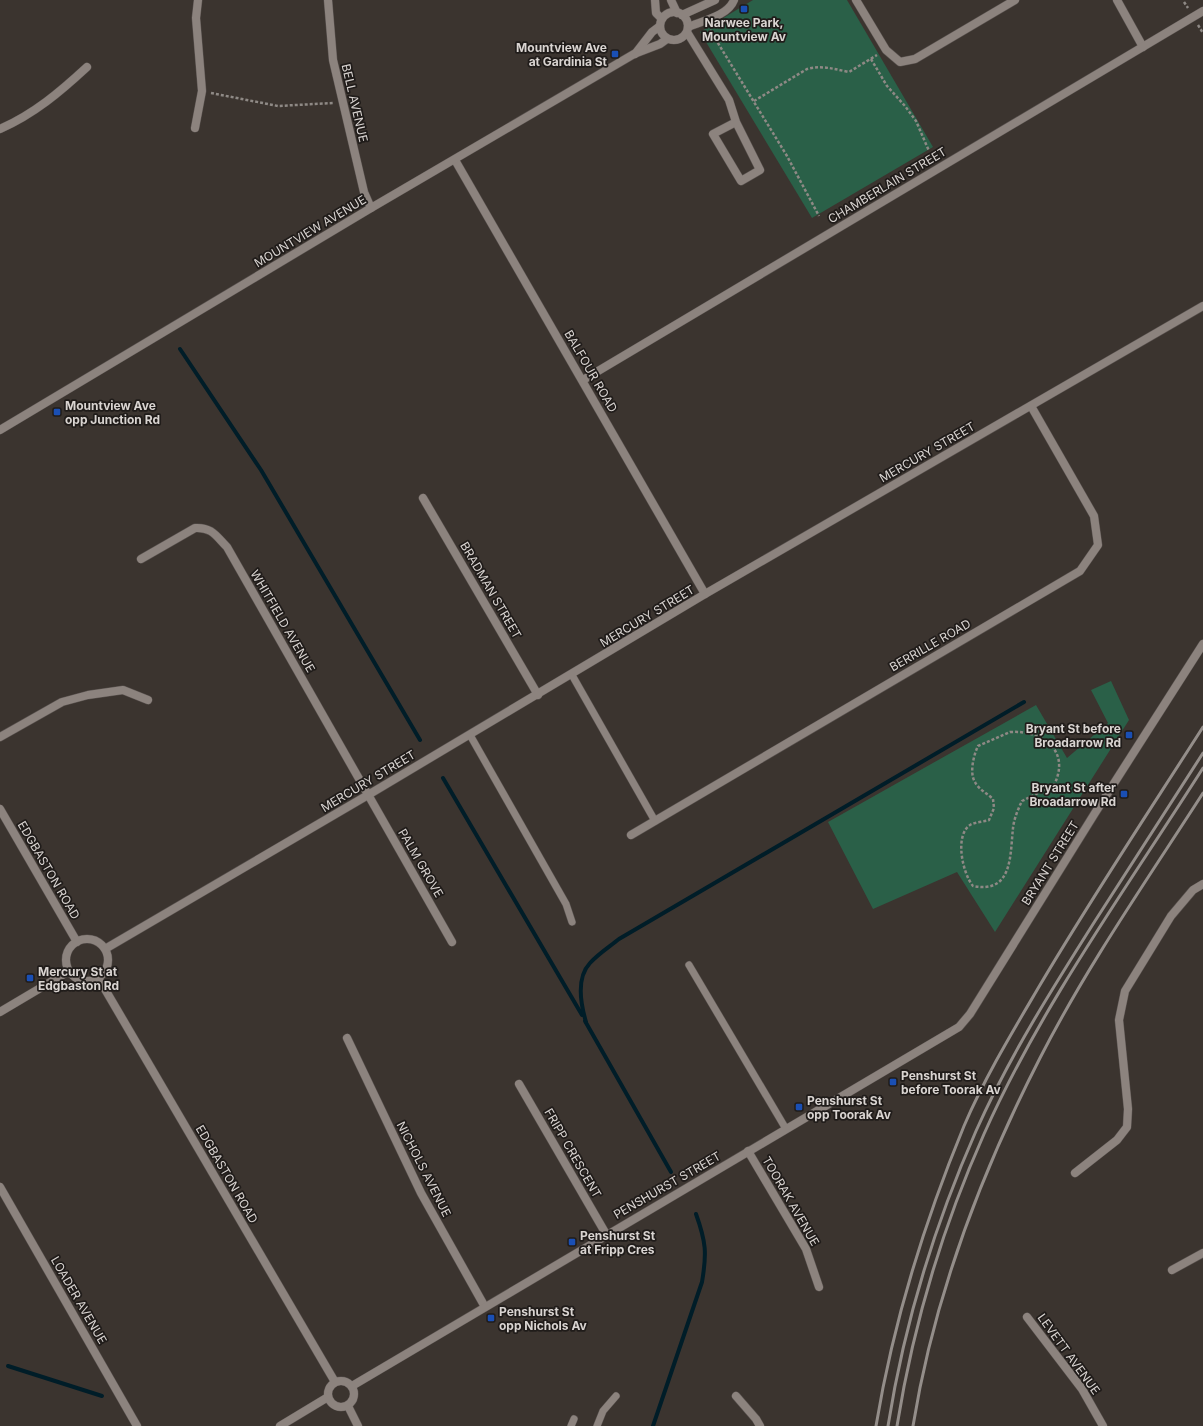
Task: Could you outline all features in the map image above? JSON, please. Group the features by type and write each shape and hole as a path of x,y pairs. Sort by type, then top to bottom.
{"street":[{"path":"196,128 202,91 196,18 198,0"},
{"name":"BELL AVENUE","path":"328,0 333,60 364,192 371,208"},
{"path":"655,0 656,14 661,23 661,33 667,39 679,40 687,29 728,8 734,0"},
{"path":"671,0 679,14 686,20 687,29 692,40 729,100 736,122 760,170 741,181 713,134 736,122"},
{"path":"661,23 668,14 679,14 715,0"},
{"path":"856,0 886,50 900,62 915,58 1015,0"},
{"path":"1117,0 1143,47"},
{"name":"CHAMBERLAIN STREET","path":"583,380 1203,11"},
{"name":"MOUNTVIEW AVENUE","path":"634,54 661,23"},
{"name":"MOUNTVIEW AVENUE","path":"0,430 371,208 634,54 660,44 667,39"},
{"path":"0,129 23,118 61,90 87,67"},
{"name":"BALFOUR ROAD","path":"455,160 705,594"},
{"name":"MERCURY STREET","path":"105,949 572,675 705,594 1203,306"},
{"name":"BERRILLE ROAD","path":"631,835 1080,571 1098,545 1094,516 1031,406"},
{"name":"BRADMAN STREET","path":"423,498 538,695"},
{"name":"WHITFIELD AVENUE","path":"141,559 195,528 205,528 227,547 368,795"},
{"name":"BRYANT STREET","path":"970,1014 1095,813 1203,644"},
{"path":"0,737 62,702 88,695 122,690 148,700"},
{"name":"PALM GROVE","path":"368,795 452,942"},
{"name":"EDGBASTON ROAD","path":"0,809 77,942"},
{"path":"1075,1173 1117,1140 1127,1127 1128,1109 1119,1020 1125,991 1171,916 1193,890 1203,884"},
{"path":"89,939 95,941 105,949 108,962 107,968 99,979 93,981 79,980 70,971 66,958 68,952 77,942 89,939"},
{"path":"0,1012 70,971"},
{"name":"EDGBASTON ROAD","path":"99,979 335,1382"},
{"name":"PENSHURST STREET","path":"352,1386 606,1234 945,1036 959,1027 970,1014"},
{"name":"NICHOLS AVENUE","path":"347,1038 421,1193 485,1307"},
{"name":"FRIPP CRESCENT","path":"519,1084 606,1234"},
{"name":"TOORAK AVENUE","path":"748,1152 806,1249 819,1287"},
{"name":"LOADER AVENUE","path":"0,1187 3,1199 137,1426"},
{"path":"1172,1270 1203,1253"},
{"name":"LEVETT AVENUE","path":"1027,1317 1082,1389 1103,1426"},
{"path":"342,1381 352,1386 355,1394 354,1399 348,1406 336,1406 328,1398 329,1389 335,1382 342,1381"},
{"path":"736,1396 756,1419 760,1426"},
{"path":"280,1426 328,1398"},
{"path":"348,1406 358,1426"}],"lane":[{"path":"572,675 655,821"},
{"path":"470,735 566,904 572,922"},
{"path":"689,965 786,1129"},
{"path":"597,1426 603,1411 616,1396"}],"path":[{"path":"1184,2 1189,9"},
{"path":"1198,25 1203,33"},
{"path":"692,40 711,29 754,101 819,216"},
{"path":"754,101 807,69 817,66 849,72 886,50"},
{"path":"871,59 886,86 905,106 916,121 929,151"},
{"path":"202,91 278,106 342,102"},
{"path":"1010,732 1018,732 1042,738 1049,742 1059,760 1060,769 1054,784 1022,801 1013,827 1010,862 1007,870 997,883 990,887 982,888 973,886 968,880 964,871 961,849 965,831 971,824 988,820 994,808 994,799 975,783 973,776 974,754 978,746 1010,732"}],"green space":[{"path":"753,0 847,0 933,147 812,218 700,32"},
{"path":"1111,681 1129,720 995,932 957,872 873,909 828,822 1036,705 1067,758 1108,723 1091,690"}],"waterway":[{"path":"180,349 261,470 420,740"},
{"path":"586,1022 581,1000 581,984 583,976 590,963 619,939 1024,702"},
{"path":"443,778 582,1015"},
{"path":"585,1021 671,1172"},
{"path":"653,1426 702,1282 705,1263 705,1248 696,1214"},
{"path":"8,1366 102,1396"}],"railway":[{"path":"876,1426 891,1349 911,1274 949,1163 972,1108 1000,1054 1060,952 1203,727"},
{"path":"888,1426 912,1313 934,1239 947,1202 976,1131 1002,1077 1047,998 1203,753"},
{"path":"897,1426 912,1351 931,1277 955,1204 984,1134 1007,1086 1059,993 1087,947 1203,768"},
{"path":"913,1426 933,1330 947,1283 979,1192 1018,1102 1077,990 1203,793"}],"place":[{"name":"Narwee Park, Mountview Av","path":"744,9"},
{"name":"Mountview Ave at Gardinia St","path":"615,54"},
{"name":"Mountview Ave opp Junction Rd","path":"57,412"},
{"name":"Bryant St before Broadarrow Rd","path":"1129,735"},
{"name":"Bryant St after Broadarrow Rd","path":"1124,794"},
{"name":"Mercury St at Edgbaston Rd","path":"30,978"},
{"name":"Penshurst St before Toorak Av","path":"893,1082"},
{"name":"Penshurst St opp Toorak Av","path":"799,1107"},
{"name":"Penshurst St at Fripp Cres","path":"572,1242"},
{"name":"Penshurst St opp Nichols Av","path":"491,1318"}]}
